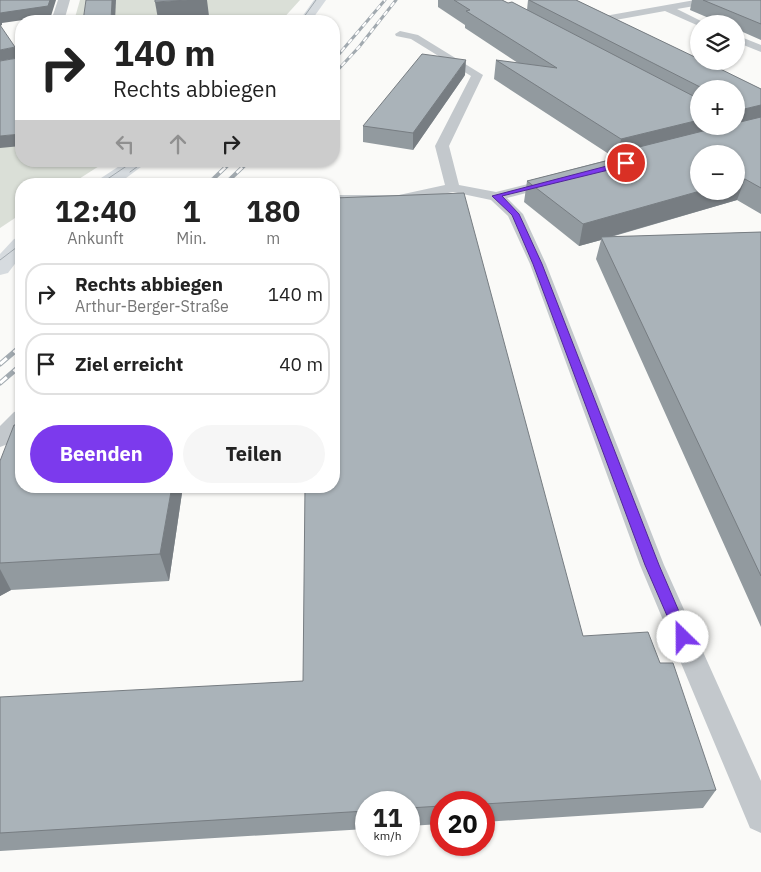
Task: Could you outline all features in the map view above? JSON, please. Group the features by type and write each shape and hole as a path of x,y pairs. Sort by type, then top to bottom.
{"main road":[{"path":"309,15 320,0"},
{"path":"114,178 131,167"},
{"path":"0,252 15,242"},
{"path":"0,268 15,250"}],"street":[{"path":"60,15 64,0"},
{"path":"582,12 624,33"}],"lane":[{"path":"647,0 690,19"},
{"path":"599,20 712,0"},
{"path":"400,34 414,37 477,75 442,146 454,188"},
{"path":"745,42 761,49"},
{"path":"340,200 399,199 454,188 496,196 573,176"},
{"path":"496,196 515,214 538,264 652,565 761,816"},
{"path":"0,439 15,423"}],"shaded area":[{"path":"80,0 300,0 286,15 76,15"},
{"path":"15,93 15,167 98,167 80,178 15,178 15,218 0,228 0,96"}],"building":[{"path":"0,0 50,0 48,6 0,13"},
{"path":"86,0 112,0 111,15 84,15"},
{"path":"155,0 188,0 155,2"},
{"path":"454,0 502,0 508,3 512,2 690,94 690,122 621,139 496,60 557,68 466,11 470,10"},
{"path":"529,0 576,0 690,55 690,70 722,70 743,80 690,80 690,82"},
{"path":"703,0 761,0 761,24 745,17 745,15 739,15"},
{"path":"0,25 15,47 0,50"},
{"path":"422,54 466,60 413,133 363,126"},
{"path":"15,58 15,135 0,136 0,61"},
{"path":"745,81 761,89 761,105 745,109"},
{"path":"761,117 761,188 745,179 745,145 690,145 690,194 583,224 527,181 641,152 635,148 690,134 745,135 745,121"},
{"path":"464,193 583,636 648,632 660,663 673,663 716,790 495,803 495,791 430,791 430,807 420,807 420,791 355,791 355,812 0,833 0,697 303,681 305,493 340,493 340,198"},
{"path":"761,232 761,576 601,237"},
{"path":"15,425 15,493 171,493 160,554 0,563 0,461"}],"tram line":[{"path":"305,15 316,0"},
{"path":"109,178 125,167"},
{"path":"130,172 137,167"},
{"path":"0,260 15,249"}],"railway":[{"path":"340,53 385,0"},
{"path":"340,68 359,47 396,0"},
{"path":"214,178 226,167"},
{"path":"231,178 243,167"},
{"path":"0,364 15,351"},
{"path":"0,383 15,370"}],"route":[{"path":"626,163 496,196 515,214 538,264 652,565 683,637"}]}
